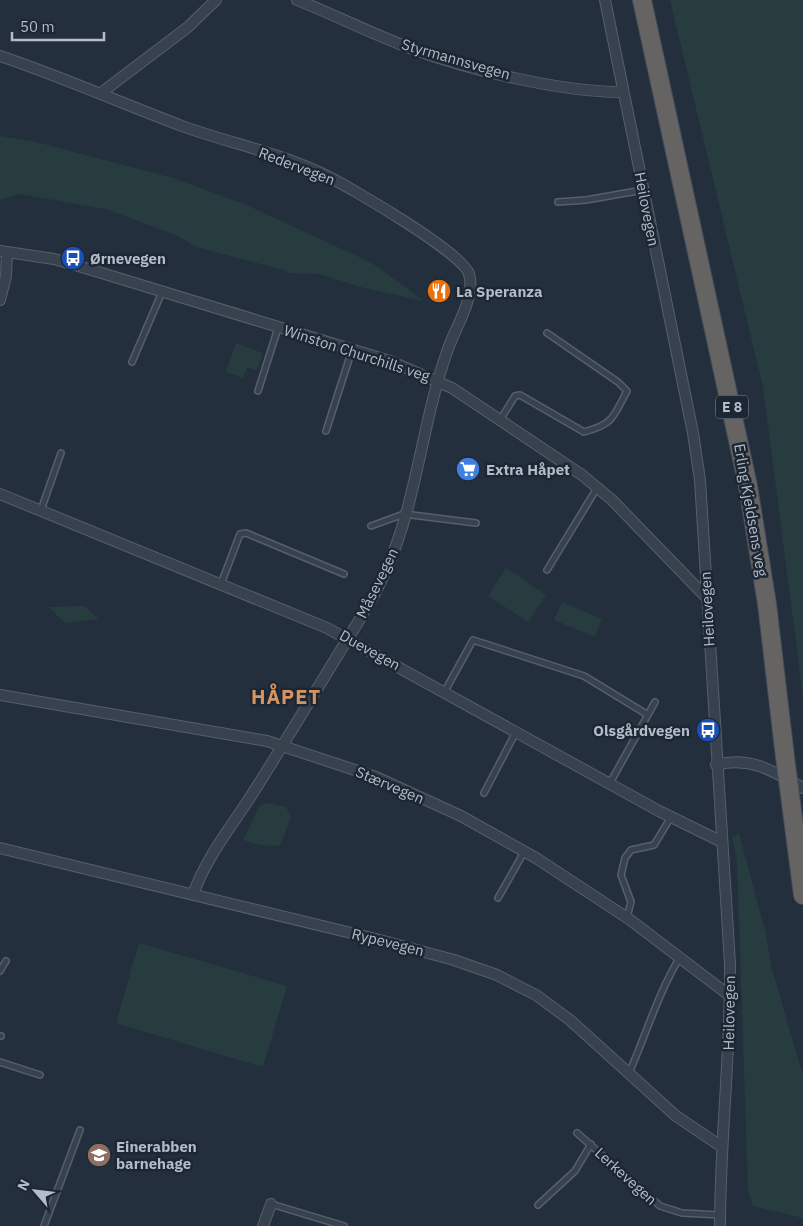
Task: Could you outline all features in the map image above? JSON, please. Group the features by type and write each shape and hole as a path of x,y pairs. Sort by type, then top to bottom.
{"highway":[{"name":"Erling Kjeldsens veg","path":"642,0 748,486 767,604 803,895"},
{"name":"Erling Kjeldsens veg","path":"652,0 657,62"}],"street":[{"path":"101,93 188,27 216,0"},
{"name":"Styrmannsvegen","path":"297,0 395,42 451,61 553,84 623,92"},
{"name":"Heilovegen","path":"605,0 697,457 730,996 720,1226"},
{"name":"Redervegen","path":"0,56 101,93 181,126 298,164 325,175 355,191 461,260 469,274 469,292 438,380"},
{"path":"0,300 6,276 3,252"},
{"name":"Winston Churchills veg","path":"3,252 54,259 390,361 438,380 500,420 597,488 706,597"},
{"name":"Måsevegen","path":"193,895 206,867 373,597 388,565 404,514 438,380"},
{"name":"Duevegen","path":"0,494 327,628 445,691 671,817 722,842"},
{"name":"Stærvegen","path":"0,695 245,737 282,746 376,777 461,816 525,851 627,918 730,996"},
{"path":"716,765 736,762 756,764 803,788"},
{"name":"Rypevegen","path":"0,848 404,946 496,974 552,1006 676,1116 722,1147"},
{"path":"263,1226 271,1204"}],"lane":[{"path":"558,202 586,200 643,190"},
{"path":"132,362 162,292"},
{"path":"258,391 278,328"},
{"path":"500,420 515,396 520,395 584,432 603,426 612,419 627,391 618,382 547,333"},
{"path":"326,431 352,350"},
{"path":"41,510 61,453"},
{"path":"547,570 597,488"},
{"path":"371,526 404,514 476,523"},
{"path":"221,584 240,534 246,533 344,574"},
{"path":"445,691 473,640 584,676 648,715"},
{"path":"610,783 655,702"},
{"path":"484,793 516,731"},
{"path":"627,918 631,902 621,875 625,858 631,850 654,845 671,817"},
{"path":"498,898 525,851"},
{"path":"629,1073 668,977 680,957"},
{"path":"0,971 6,961"},
{"path":"0,1062 40,1076"},
{"path":"44,1226 80,1130"},
{"name":"Lerkevegen","path":"577,1133 660,1206 682,1213 720,1215"},
{"name":"Lerkevegen","path":"538,1205 575,1171 591,1144"},
{"path":"271,1204 344,1226"}],"green space":[{"path":"670,0 803,0 803,696 763,387"},
{"path":"0,136 36,142 173,178 244,204 372,263 424,301 364,288 319,274 287,273 287,271 196,247 176,235 106,209 19,194 0,200"},
{"path":"236,343 263,353 257,370 247,367 243,378 226,372"},
{"path":"506,568 546,595 528,622 488,596"},
{"path":"562,602 602,619 595,637 554,620"},
{"path":"84,606 99,619 65,623 49,607"},
{"path":"268,803 286,807 291,817 280,846 260,845 243,840 260,805"},
{"path":"739,834 766,934 771,965 803,1076 803,1218 753,1206 748,1191 737,860 732,837"},
{"path":"139,943 287,986 263,1067 116,1023"}],"place":[{"name":"Ørnevegen","path":"73,258"},
{"name":"La Speranza","path":"439,291"},
{"name":"Extra Håpet","path":"468,469"},
{"name":"Olsgårdvegen","path":"708,730"},
{"name":"Einerabben barnehage","path":"99,1155"}],"district":[{"name":"HÅPET","path":"286,696"}]}
